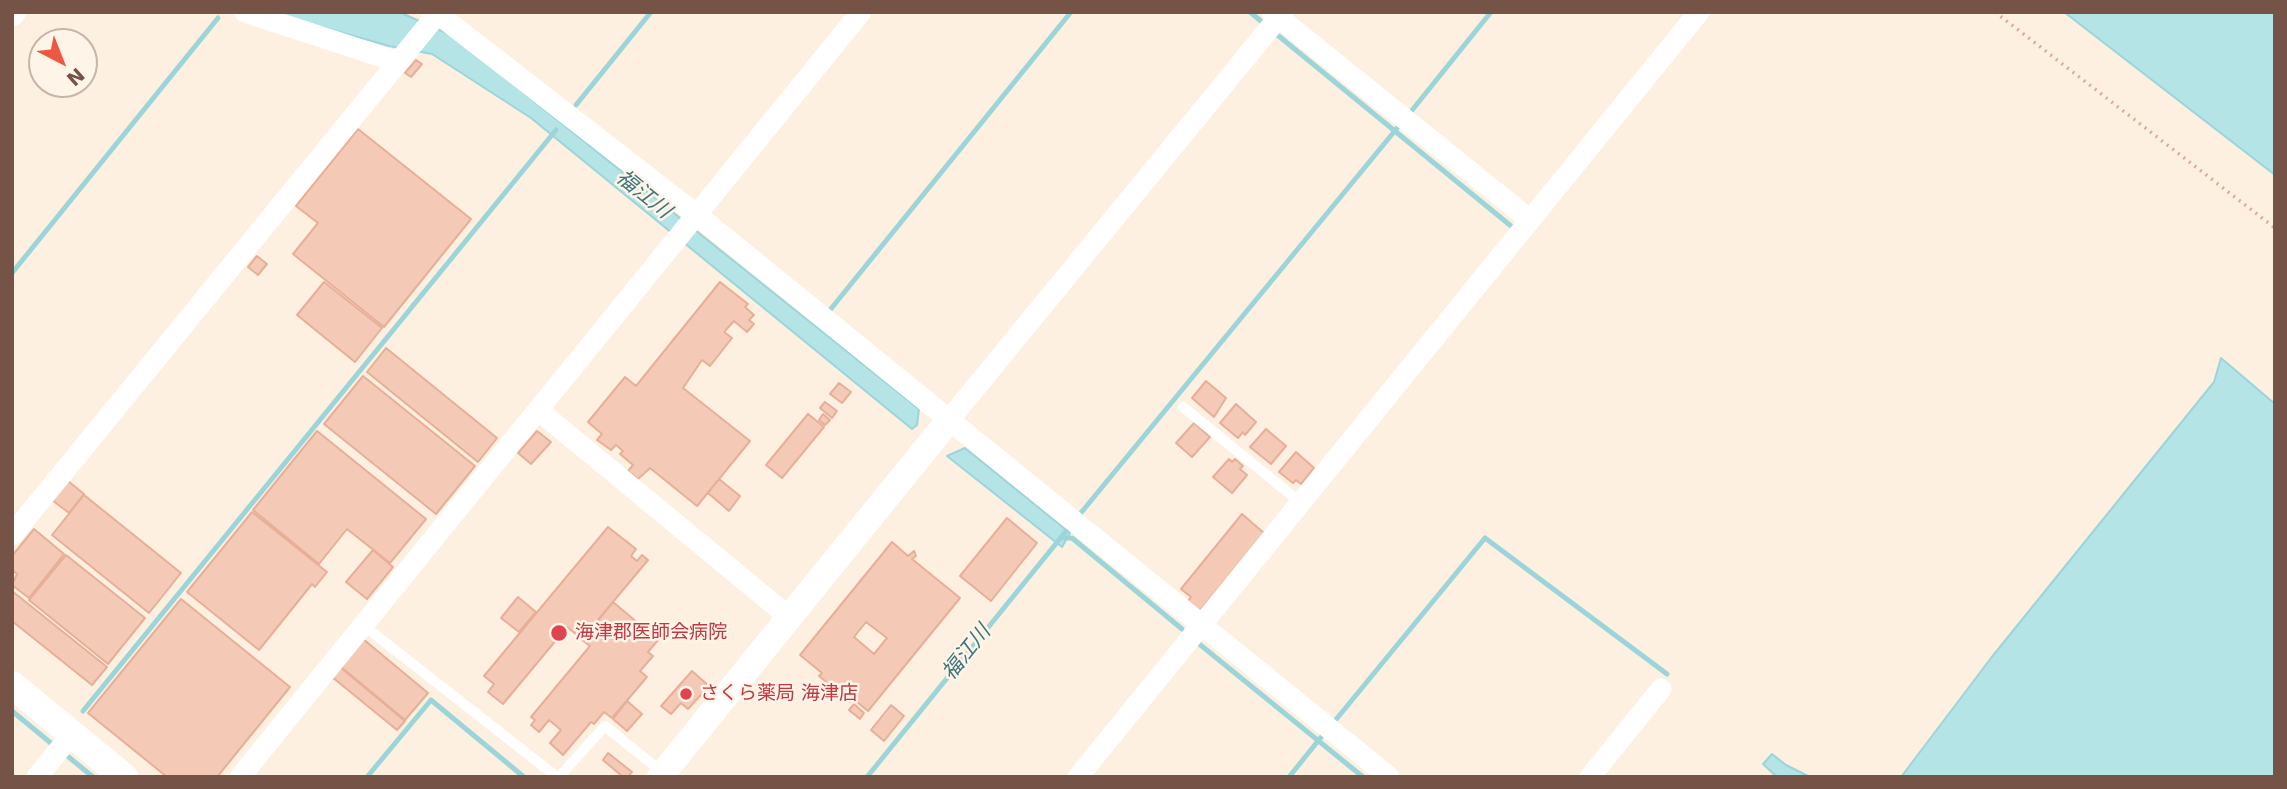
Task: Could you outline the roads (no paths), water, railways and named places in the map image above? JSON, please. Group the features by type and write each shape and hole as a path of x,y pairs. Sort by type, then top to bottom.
{"main road":[{"path":"12,685 124,777"}],"street":[{"path":"245,12 401,59"},
{"path":"240,777 861,12"},
{"path":"1078,777 1699,12"},
{"path":"662,775 1278,14 1530,220"},
{"path":"12,535 435,15 949,420 1389,777"},
{"path":"538,410 789,617"},
{"path":"1590,777 1661,689"},
{"path":"37,777 72,734"}],"lane":[{"path":"1183,407 1301,503"},
{"path":"363,625 558,777 605,726 662,775"}],"water":[{"path":"270,12 399,12 451,35 919,409 917,425 912,429 531,118 432,54 389,46"},
{"path":"2064,12 2275,12 2275,175"},
{"path":"2221,358 2275,404 2275,777 1901,777 1991,658 2214,382"},
{"path":"965,448 1070,533 1062,547 947,456"},
{"path":"1772,754 1786,765 1810,777 1777,777 1763,764"}],"waterway":[{"path":"576,105 651,12"},
{"path":"830,310 1071,12"},
{"path":"1250,12 1262,22"},
{"path":"1409,114 1491,12"},
{"path":"12,273 218,18"},
{"path":"1275,33 1511,226"},
{"path":"1080,514 1398,127"},
{"path":"83,711 556,130"},
{"name":"福江川","path":"867,777 1067,530"},
{"path":"1063,538 1072,538 1182,629"},
{"path":"1334,722 1485,538 1667,674"},
{"path":"1198,643 1363,777"},
{"path":"367,777 431,700 524,777"},
{"path":"12,711 52,744"},
{"path":"1289,777 1322,736"},
{"path":"65,754 93,777"}],"place":[{"name":"海津郡医師会病院","path":"559,633"},
{"name":"さくら薬局 海津店","path":"686,694"}]}
